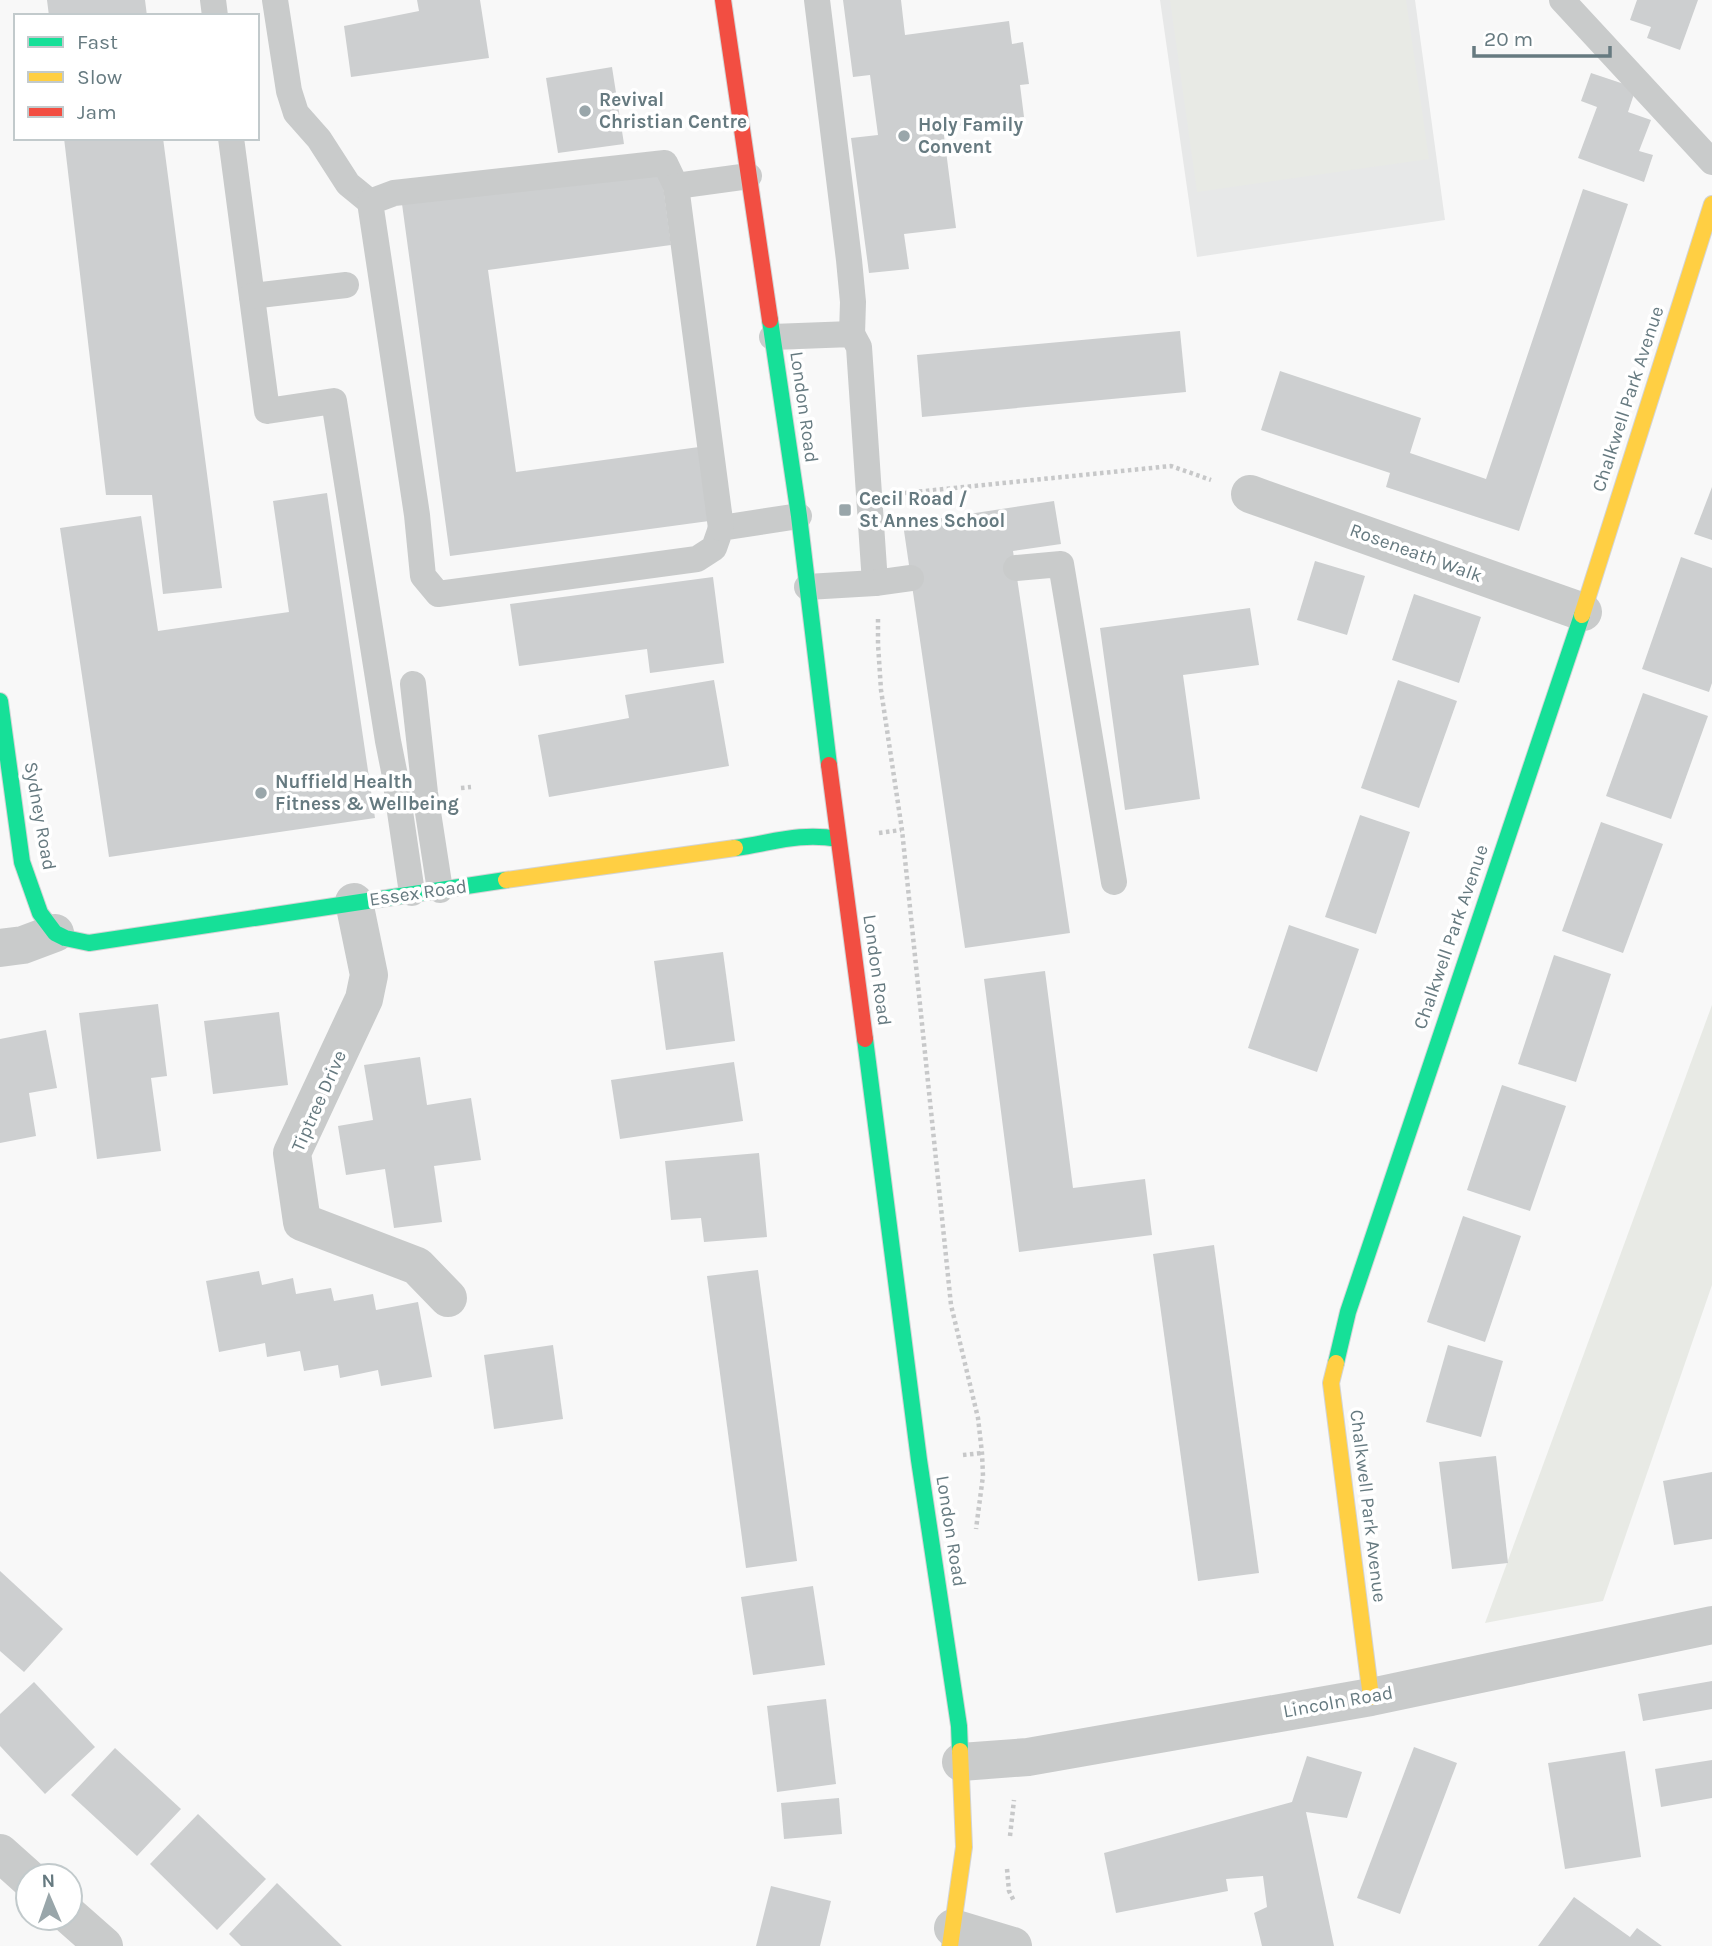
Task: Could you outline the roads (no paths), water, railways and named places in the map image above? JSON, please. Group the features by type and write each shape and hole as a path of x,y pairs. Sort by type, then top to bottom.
{"street":[{"name":"London Road","path":"723,0 799,516 919,1460 959,1726 964,1847 951,1937"},
{"name":"Chalkwell Park Avenue","path":"1371,1697 1331,1383 1348,1312 1583,612 1712,204"},
{"name":"Roseneath Walk","path":"1250,494 1583,612"},
{"name":"Sydney Road","path":"0,701 22,863 40,913 55,933"},
{"name":"Essex Road","path":"55,933 75,940 99,943 412,893 760,845 799,836 818,835 838,839"},
{"name":"Tiptree Drive","path":"354,902 369,975 364,999 292,1153 302,1222 417,1266 448,1298"},
{"path":"0,948 23,945 55,933"},
{"name":"Lincoln Road","path":"961,1762 1028,1757 1371,1697 1712,1625"},
{"path":"0,1853 14,1866"},
{"path":"84,1928 104,1946"},
{"path":"951,1937 1013,1946"}],"lane":[{"path":"275,0 289,91 296,113 319,139 348,184 370,202 424,576 438,594 697,559 715,548 721,528 676,186 665,163 394,192 370,202"},
{"path":"817,0 849,260 853,302 852,334 859,347 875,583"},
{"path":"1562,0 1712,162"},
{"path":"231,140 267,411 334,401 412,893"},
{"path":"676,186 749,176"},
{"path":"252,296 346,285"},
{"path":"772,337 852,334"},
{"path":"721,528 799,516"},
{"path":"1016,568 1061,564 1114,882"},
{"path":"807,587 911,578"},
{"path":"413,684 425,793 440,890"}],"place":[{"name":"Revival Christian Centre","path":"585,111"},
{"name":"Holy Family Convent","path":"904,136"},
{"name":"Cecil Road / St Annes School","path":"845,510"},
{"name":"Nuffield Health Fitness & Wellbeing","path":"261,793"}]}
